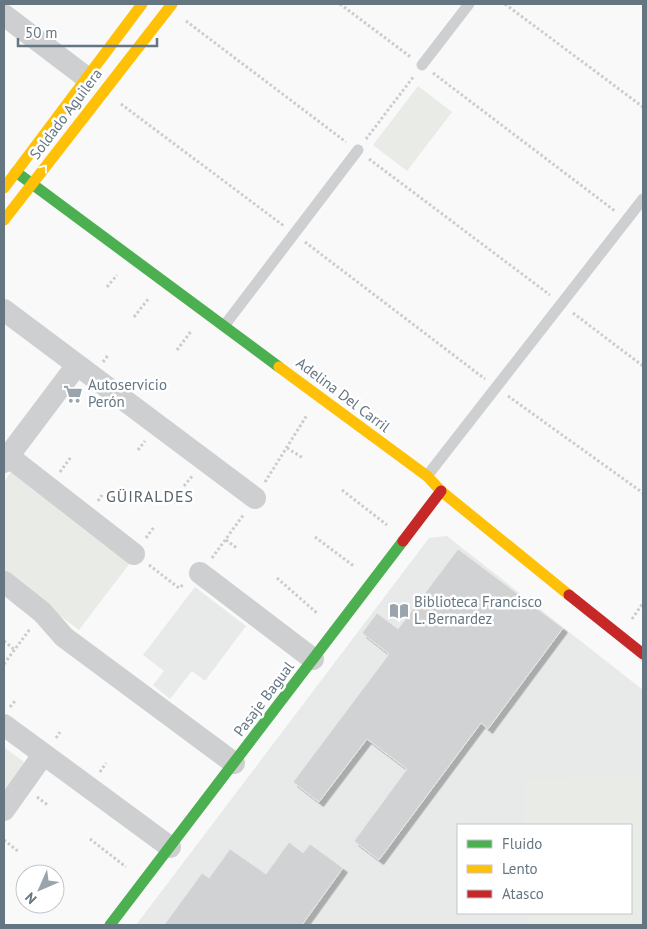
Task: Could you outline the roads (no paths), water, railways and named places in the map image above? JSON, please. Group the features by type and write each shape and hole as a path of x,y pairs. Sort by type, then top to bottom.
{"street":[{"name":"Soldado Aguilera","path":"4,220 33,183 142,4"},
{"name":"Soldado Aguilera","path":"4,188 16,172 95,84 171,6"},
{"path":"4,15 95,84"},
{"name":"Adelina Del Carril","path":"16,172 427,476 441,491 643,654"},
{"path":"4,310 255,498"},
{"path":"77,365 6,459 134,554"},
{"name":"Pasaje Bagual","path":"110,925 441,491"},
{"path":"200,573 313,659"},
{"path":"4,582 42,612 64,637 234,764"},
{"path":"4,725 170,847"},
{"path":"4,810 43,755"}],"lane":[{"path":"422,65 469,4"},
{"path":"224,326 358,150"},
{"path":"427,476 643,199"}],"place":[{"name":"Autoservicio Perón","path":"73,394"},
{"name":"Biblioteca Francisco L. Bernardez","path":"399,611"}],"district":[{"name":"GÜIRALDES","path":"150,496"}]}
